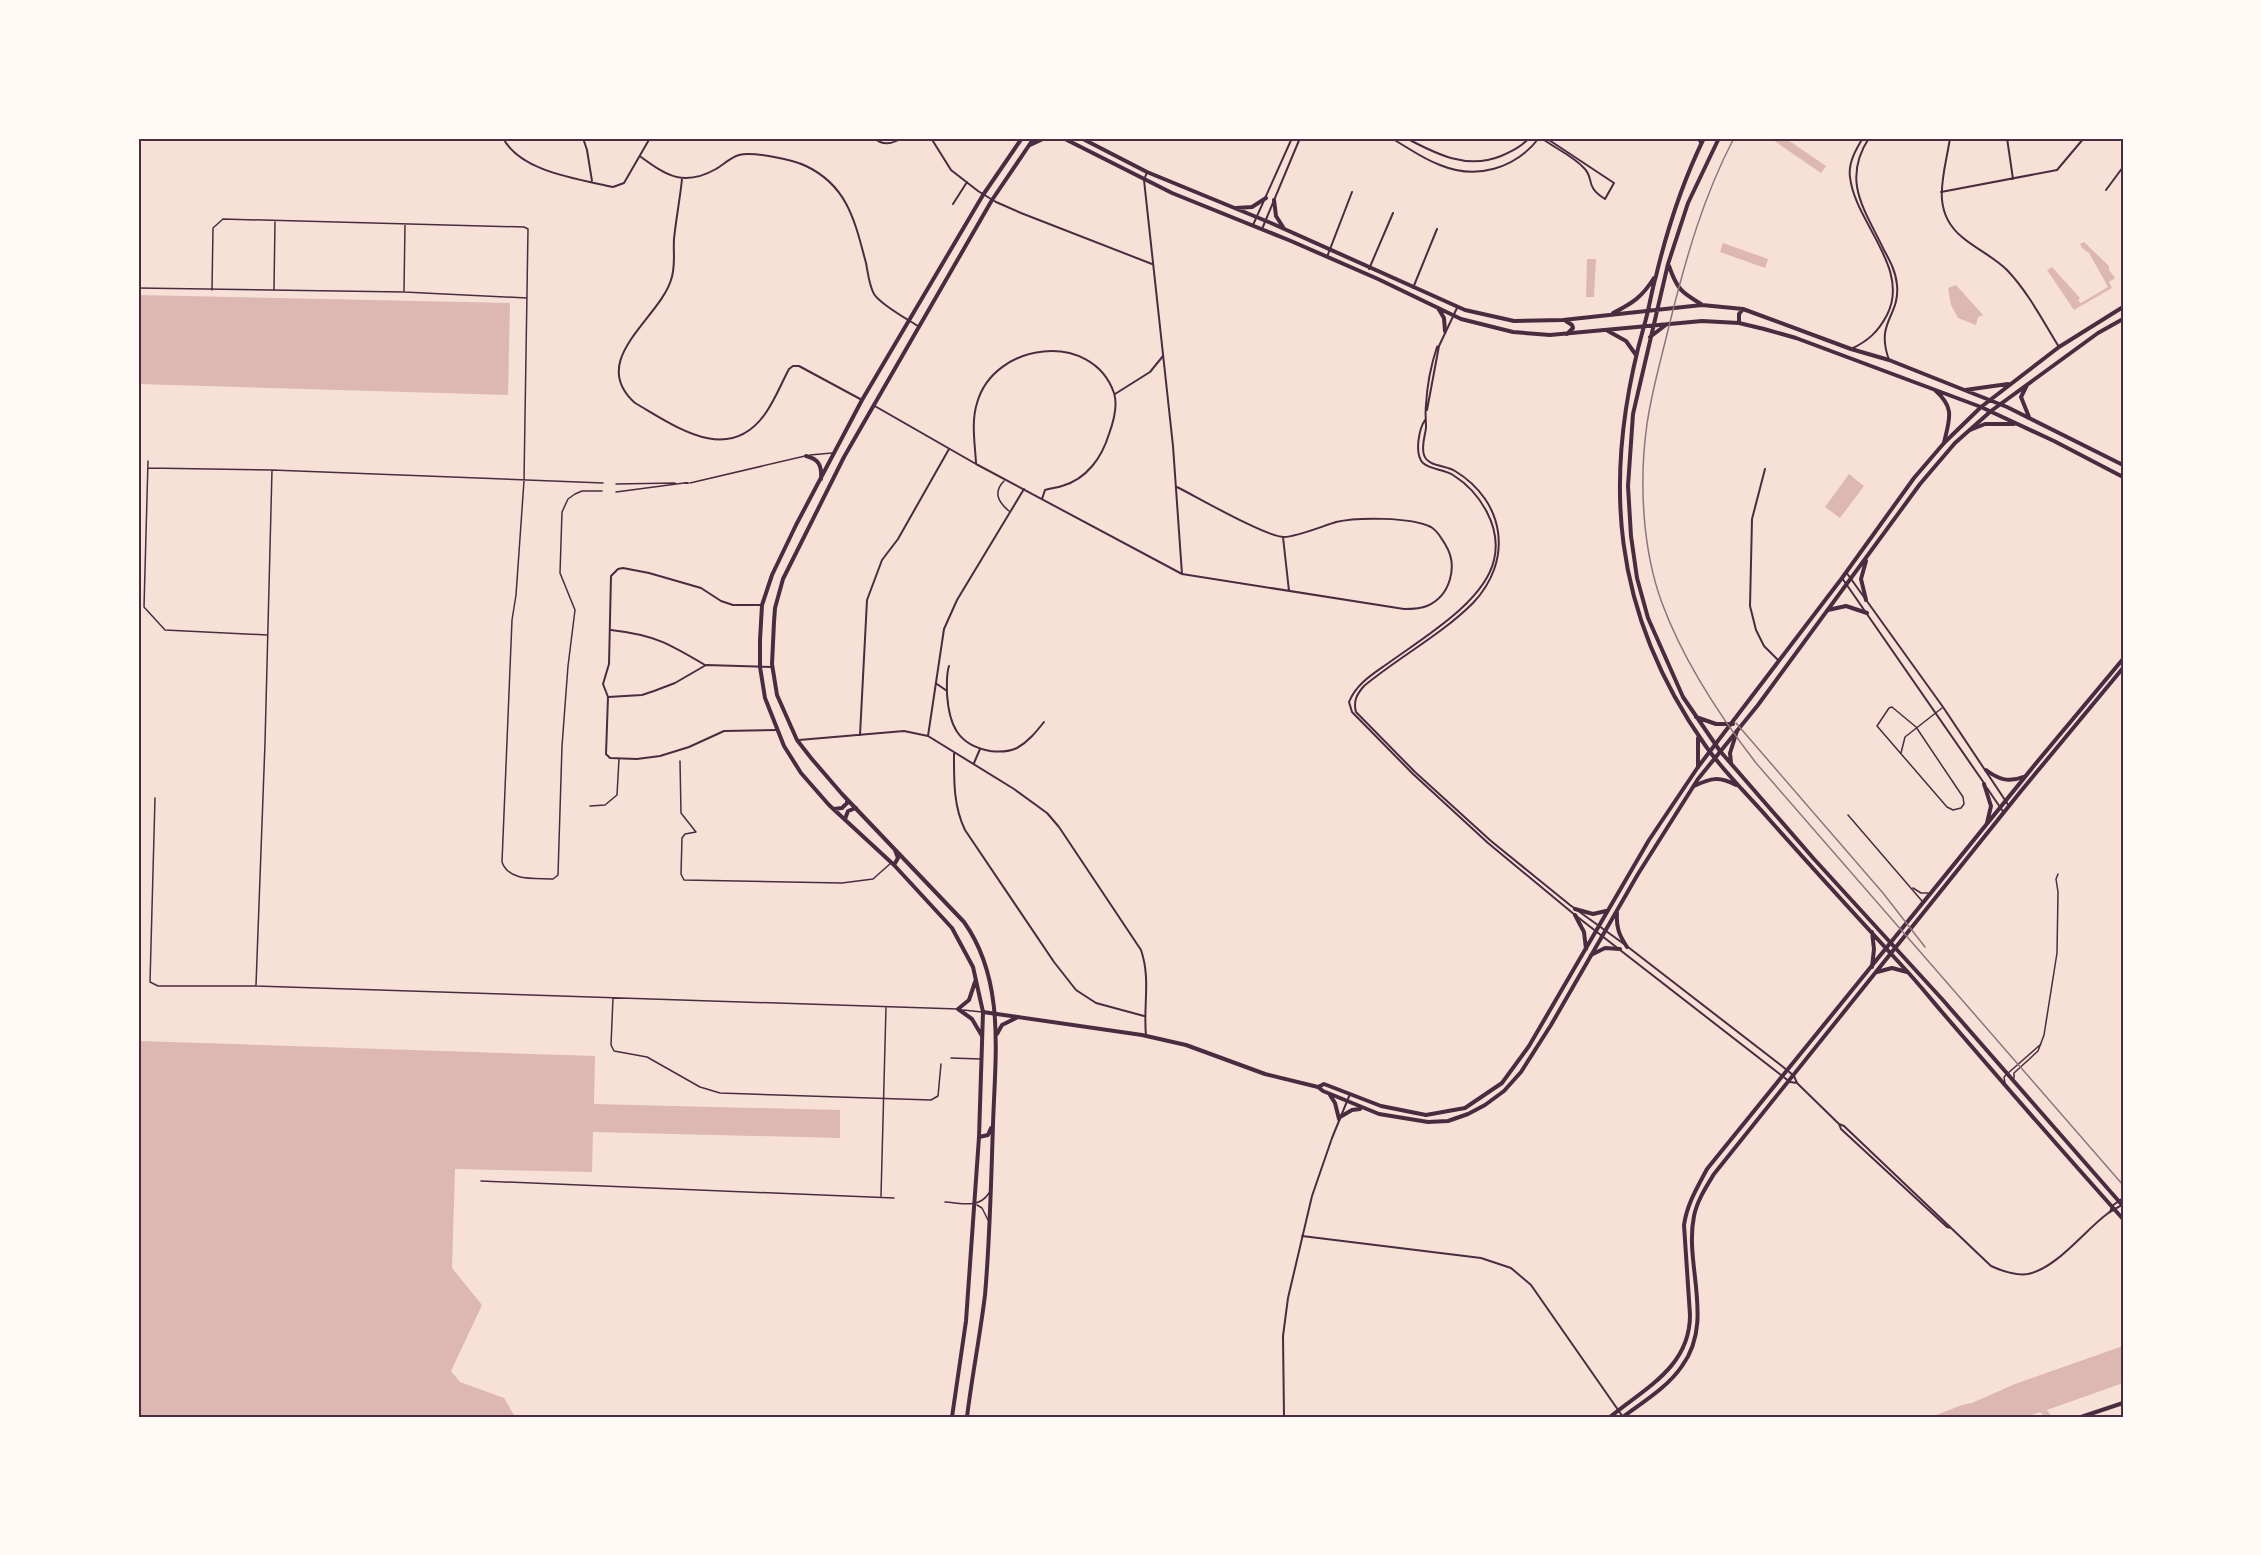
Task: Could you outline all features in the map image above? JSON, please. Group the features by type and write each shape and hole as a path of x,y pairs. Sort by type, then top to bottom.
{"main road":[{"path":"952,1417 963,1343 976,1204 983,1012 973,967 952,928 893,864 845,820 801,773 777,730 765,698 760,667 762,605 772,575 862,400 1019,138"},
{"path":"967,1417 985,1294 990,1227 996,1014 986,963 964,922 856,808 797,740 777,695 772,667 775,608 783,579 842,460 992,200 1034,138"},
{"path":"1027,148 1045,138"},
{"path":"1063,138 1144,180 1326,257 1461,319 1513,332 1567,335 1668,323 1702,321 1739,323 1796,338 1991,411 2123,477"},
{"path":"1081,138 1147,172 1265,221 1457,308 1514,321 1563,320 1702,305 1743,309 1965,390 2030,418 2123,465"},
{"path":"1704,138 1681,195 1656,276 1636,355 1625,412 1620,486 1628,573 1640,622 1650,648 1668,684 1710,752 1910,974 2123,1219"},
{"path":"1719,138 1688,203 1668,264 1633,414 1628,486 1630,536 1637,578 1648,618 1670,671 1695,717 1715,746 2122,1203"},
{"path":"1232,208 1252,207 1266,198"},
{"path":"1274,200 1277,219 1285,230"},
{"path":"1668,264 1680,292 1702,305"},
{"path":"1610,315 1635,302 1644,294 1656,276"},
{"path":"1438,307 1444,318 1445,331"},
{"path":"1317,1087 1324,1084 1381,1106 1426,1115 1465,1108 1479,1101 1502,1083 1512,1072 1586,950 1598,925 1649,840 1698,767 1864,549 1914,478 1944,443 2008,384 2059,347 2123,307"},
{"path":"1739,323 1739,314 1743,309"},
{"path":"983,1012 1146,1036 1186,1045 1265,1074 1317,1087 1363,1109 1379,1114 1428,1122 1458,1118 1485,1105 1504,1091 1521,1072 1638,874 1694,786 1847,585 1920,484 1954,443 1999,404 2098,333 2123,319"},
{"path":"1563,320 1573,328 1567,335"},
{"path":"1649,338 1668,323"},
{"path":"1608,330 1626,341 1636,355"},
{"path":"2029,382 2021,397 2024,409 2030,418"},
{"path":"1965,390 2008,384"},
{"path":"1933,388 1942,397 1950,413 1944,443"},
{"path":"1970,430 1985,424 2017,424"},
{"path":"806,456 819,462 822,471 820,483"},
{"path":"1864,549 1869,555"},
{"path":"1866,600 1861,579 1869,555"},
{"path":"1828,610 1846,606 1867,613"},
{"path":"1610,1417 1662,1376 1674,1364 1686,1345 1690,1315 1684,1225 1686,1211 1707,1169 2123,659"},
{"path":"1623,1417 1666,1384 1688,1356 1697,1328 1692,1236 1694,1216 1699,1201 1714,1174 2009,806 2123,668"},
{"path":"1695,717 1716,724 1733,724"},
{"path":"1731,765 1730,753 1737,731"},
{"path":"1698,735 1700,745 1698,767"},
{"path":"1986,770 1994,776 2009,781 2026,776"},
{"path":"1694,786 1712,778 1724,778 1739,786"},
{"path":"1984,784 1990,802 1987,824"},
{"path":"834,809 843,808 847,803 847,798"},
{"path":"845,820 848,811 856,808"},
{"path":"893,846 898,858 893,864"},
{"path":"1575,909 1593,914 1609,910"},
{"path":"1617,912 1618,933 1627,947"},
{"path":"1575,915 1584,932 1586,950"},
{"path":"1872,932 1874,949 1872,967"},
{"path":"1590,956 1605,948 1620,949"},
{"path":"1876,972 1892,968 1910,974"},
{"path":"976,980 973,993 958,1009 972,1019 982,1037"},
{"path":"1942,999 1939,1004 1943,1013"},
{"path":"996,1037 1002,1024 1018,1017"},
{"path":"1329,1094 1335,1102 1340,1118 1352,1110 1363,1109"},
{"path":"979,1137 988,1135 993,1118"},
{"path":"2081,1417 2123,1403"}],"street":[{"path":"502,138 516,155 535,166 613,187 621,186 641,157 650,138"},
{"path":"583,138 592,181"},
{"path":"874,138 890,144 902,138"},
{"path":"931,138 951,170 983,195 1021,213 1152,264"},
{"path":"1253,225 1292,138"},
{"path":"1262,229 1300,138"},
{"path":"1391,138 1439,165 1466,172 1492,170 1514,162 1539,139 1544,140 1586,170 1594,192 1605,199 1614,183 1546,138"},
{"path":"1406,138 1448,159 1469,162 1490,161 1516,150 1529,138"},
{"path":"1698,138 1701,145"},
{"path":"1851,349 1865,342 1882,324 1894,294 1890,270 1853,192 1850,177 1851,163 1863,138"},
{"path":"1869,138 1856,165 1855,181 1861,203 1897,281 1898,295 1883,335 1888,360"},
{"path":"1950,138 1941,192 1942,206 1947,217 1959,235 2008,271 2059,347"},
{"path":"2007,138 2013,179"},
{"path":"1941,192 2057,170 2082,139"},
{"path":"641,157 669,176 682,179 694,178 711,172 739,155 783,158 821,174 833,183 854,216 876,297 918,326"},
{"path":"2106,190 2123,167"},
{"path":"1147,172 1144,180 1177,487 1182,574"},
{"path":"682,179 675,236 675,261 669,288 645,319 622,355 619,370 621,384 629,398 690,434 713,441 735,436 757,424 766,413 789,369 793,366 799,366 862,400"},
{"path":"952,204 967,182"},
{"path":"1326,257 1352,192"},
{"path":"1369,269 1393,213"},
{"path":"1413,288 1437,229"},
{"path":"1457,308 1439,346 1429,407 1426,412 1423,448 1425,456 1432,463 1457,471 1470,482 1487,503 1499,535 1497,565 1487,584 1473,602 1364,686 1356,696 1358,716 1420,777 1491,841 1575,909 1788,1070 1797,1083 1839,1124 1841,1129 1991,1266 2007,1272 2027,1274 2040,1269 2122,1203"},
{"path":"976,464 976,403 983,389 999,369 1014,358 1030,352 1060,351 1072,354 1095,367 1107,379 1114,394 1113,423 1105,447 1089,471 1063,486 1045,490 1042,499"},
{"path":"1114,394 1154,368 1163,356"},
{"path":"873,405 976,464 1182,574 1404,609 1426,606 1444,592 1449,584 1451,568 1448,548 1439,534 1430,527 1398,520 1354,520 1340,521 1283,537 1264,531 1177,487"},
{"path":"1425,420 1422,424 1418,450 1421,460 1426,465 1453,474 1479,498 1487,511 1495,535 1494,560 1484,583 1472,598 1361,683 1349,702 1354,716 1488,843 1595,931 1783,1077 1790,1082 1797,1083"},
{"path":"860,735 866,603 882,560 898,538 949,449"},
{"path":"1765,469 1752,519 1750,606 1756,630 1762,642 1779,662"},
{"path":"928,736 944,629 950,614 1024,489"},
{"path":"1283,537 1289,591"},
{"path":"762,605 733,605 721,601 701,588 649,573 618,569 611,576 609,664 603,684 608,697 607,756 637,759 660,756 689,747 724,731 777,730"},
{"path":"1846,572 1943,707 2009,806"},
{"path":"1842,578 2004,813"},
{"path":"611,630 643,634 666,642 706,665 772,667"},
{"path":"608,697 654,691 675,683 706,665"},
{"path":"949,666 947,691 952,726 962,739 980,749 996,752 1015,749 1025,743 1044,722"},
{"path":"936,683 947,691"},
{"path":"797,740 904,732 928,736 1047,813 1059,827 1141,951 1146,963 1147,978 1146,1036"},
{"path":"973,763 980,749"},
{"path":"954,752 955,801 958,816 965,830 1058,968 1076,990 1088,999 1145,1016"},
{"path":"1284,1417 1284,1321 1302,1236 1321,1167 1350,1094"},
{"path":"1302,1236 1481,1258 1511,1268 1531,1285 1623,1417"}],"lane":[{"path":"212,290 213,228 223,219 405,223 524,227 528,229 524,481 516,595 512,620 502,862 515,877 556,878 558,875 566,689 575,610 560,573 562,512 575,494 582,491 602,491"},
{"path":"274,290 275,221"},
{"path":"404,292 405,223"},
{"path":"138,288 404,292 527,298"},
{"path":"616,492 710,480 806,456 835,453"},
{"path":"148,461 143,604 165,630 268,635"},
{"path":"148,468 272,470 603,483"},
{"path":"256,986 272,470"},
{"path":"1006,480 998,487 997,492 1001,505 1010,511"},
{"path":"616,484 686,483"},
{"path":"1892,707 1917,728 1963,797 1964,804 1961,808 1953,810 1947,807 1901,753 1877,724 1892,707"},
{"path":"1901,753 1905,737 1943,707"},
{"path":"590,806 604,805 617,795 619,758"},
{"path":"680,761 681,813 696,832 683,836 681,874 687,882 842,883 873,879 893,864"},
{"path":"155,798 150,982 158,986 256,986 613,997 958,1009 983,1012"},
{"path":"1848,815 1912,887 1923,903 1935,900"},
{"path":"2014,1082 2014,1073 2038,1051 2041,1044 2057,953 2058,892 2056,879 2058,874"},
{"path":"1912,887 1932,894"},
{"path":"613,997 611,1045 614,1051 647,1057 708,1090 931,1100 938,1096 941,1064"},
{"path":"881,1197 886,1007"},
{"path":"2005,1083 2004,1077 2041,1044"},
{"path":"951,1059 981,1059"},
{"path":"481,1181 894,1198"},
{"path":"945,1202 976,1204 986,1197 991,1187"},
{"path":"976,1204 985,1213 990,1227"}],"shaded area":[{"path":"1770,138 1785,138 1826,166 1821,173"},
{"path":"2084,242 2109,266 2115,278 2109,282 2112,288 2074,310 2047,270 2052,267 2080,298 2078,300 2081,303 2108,287 2089,253 2082,248 2080,244"},
{"path":"1723,243 1768,259 1765,268 1720,252"},
{"path":"1587,259 1596,259 1594,297 1586,297"},
{"path":"1956,285 1983,315 1978,317 1976,325 1958,318 1951,305 1948,288"},
{"path":"138,295 510,303 508,395 138,384"},
{"path":"1849,474 1864,486 1840,518 1825,507"},
{"path":"138,1041 595,1056 594,1104 840,1110 840,1138 593,1132 592,1172 455,1169 452,1268 482,1305 451,1371 460,1382 504,1398 515,1417 138,1417"},
{"path":"2123,1346 2123,1383 2047,1410 2052,1417 2045,1417 2040,1412 2026,1417 1931,1417 1972,1403 2015,1384"}],"railway":[{"path":"1734,138 1704,205 1689,251 1657,373 1647,424 1643,468 1644,514 1650,560 1662,603 1691,666 1729,726 1756,763 2123,1185"},
{"path":"1736,723 1883,893 1925,947"}]}
